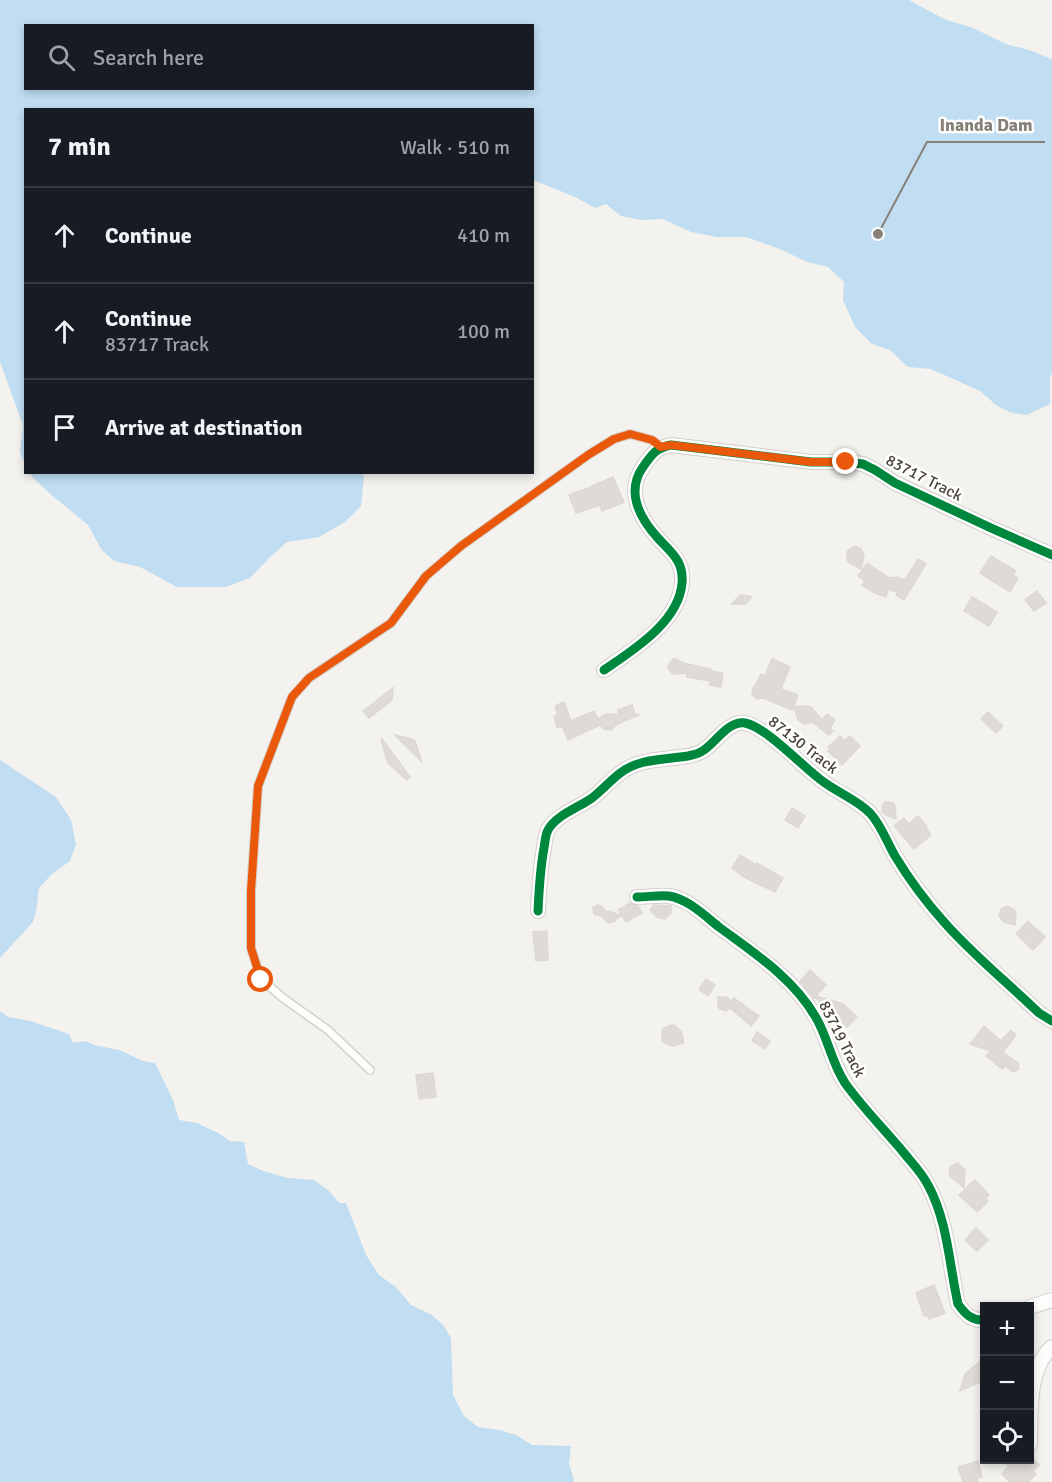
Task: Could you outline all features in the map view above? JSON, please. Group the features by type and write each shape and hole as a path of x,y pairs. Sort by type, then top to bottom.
{"street":[{"name":"83717 Track","path":"661,447 671,445 811,462 846,462 862,465 875,470 895,483 1052,555"},
{"path":"604,670 632,651 657,629 672,612 680,596 682,573 679,562 673,552 656,536 645,519 636,501 634,489 637,474 652,454 661,447"},
{"name":"87130 Track","path":"538,912 540,870 546,839 548,830 557,820 592,798 609,782 633,765 644,761 699,753 729,728 745,723 770,737 821,780 870,814 896,858 944,922 1040,1013 1052,1021"},
{"name":"83719 Track","path":"637,897 669,896 695,908 756,954 801,996 824,1033 844,1082 915,1166 928,1185 947,1238 958,1304 965,1314 980,1320"},
{"path":"1034,1305 1052,1300"},
{"path":"1031,1410 1034,1378 1039,1363 1052,1347"}],"lane":[{"path":"370,1070 328,1030 261,980 251,948 251,891 258,786 292,697 309,678 391,623 426,576 461,546 588,455 614,439 630,434 652,440 661,447"}],"water":[{"path":"0,0 909,0 946,20 971,27 1006,44 1052,59 1052,371 1050,404 1027,415 1012,413 996,405 980,391 931,369 908,367 890,350 872,344 855,327 843,300 844,282 828,267 807,262 746,237 717,237 691,232 663,219 641,220 621,216 606,204 595,208 534,180 534,108 24,108 24,462 20,452 23,425 0,362"},
{"path":"30,474 362,474 364,477 361,506 345,522 319,537 287,542 250,578 226,587 177,587 140,567 114,561 101,549 88,525"},
{"path":"0,760 56,797 71,820 76,844 70,861 52,874 39,888 33,922 0,958"},
{"path":"0,1011 8,1017 30,1021 69,1034 73,1043 86,1041 155,1063 173,1100 179,1120 197,1123 230,1141 244,1142 248,1164 288,1178 314,1180 329,1191 339,1203 346,1203 366,1255 379,1275 397,1288 411,1305 432,1315 444,1326 451,1338 453,1395 464,1416 478,1427 516,1435 532,1445 571,1446 569,1464 573,1482 0,1482"}],"building":[{"path":"613,477 624,502 602,511 600,505 576,513 569,495"},
{"path":"855,546 861,549 864,556 861,569 847,560 847,552"},
{"path":"991,556 1016,571 1013,575 1018,578 1010,592 980,573"},
{"path":"918,559 926,564 904,600 896,595 898,592 888,590 886,597 875,593 862,585 865,581 858,576 867,563 889,578 897,577 905,580"},
{"path":"1037,591 1046,603 1034,611 1025,600"},
{"path":"739,596 752,597 745,604 732,604"},
{"path":"972,597 997,612 989,626 964,611"},
{"path":"673,659 723,673 721,687 710,685 710,681 687,677 687,673 672,673 668,668"},
{"path":"772,659 790,667 781,689 798,695 792,710 763,698 757,699 752,695 753,688 761,674 765,676"},
{"path":"393,688 392,700 369,718 363,711"},
{"path":"564,702 571,721 594,711 598,719 606,714 619,714 618,710 632,705 635,714 639,715 617,724 611,730 604,729 600,725 568,740 562,726 557,728 554,716 558,715 555,706"},
{"path":"794,707 811,707 822,720 827,714 835,720 830,728 833,731 829,735 812,722 804,724 798,720"},
{"path":"988,712 1003,726 996,733 981,719"},
{"path":"395,735 415,741 422,762"},
{"path":"840,736 844,741 850,736 860,746 842,765 828,751 830,749 828,747"},
{"path":"382,739 410,777 407,780 388,763"},
{"path":"893,803 895,806 896,819 882,811 883,804"},
{"path":"792,808 805,816 798,828 785,820"},
{"path":"918,816 931,835 914,849 894,826 904,818 909,824"},
{"path":"740,855 783,878 775,892 744,877 732,868"},
{"path":"630,903 638,906 642,913 626,922 618,910"},
{"path":"598,905 607,912 621,916 616,921 606,922 603,917 594,914 593,908"},
{"path":"654,905 671,906 671,913 665,919 657,917 650,910"},
{"path":"1007,906 1014,909 1016,913 1015,925 1004,922 999,916 1001,909"},
{"path":"1028,921 1045,937 1033,950 1016,934"},
{"path":"547,931 548,960 536,961 533,932"},
{"path":"810,970 826,985 816,996 843,1004 857,1017 847,1027 829,1010 824,1012 819,1001 800,981"},
{"path":"706,979 715,985 708,996 699,989"},
{"path":"718,997 726,997 732,1001 734,998 759,1016 751,1026 730,1008 726,1011 720,1009"},
{"path":"672,1025 681,1031 684,1043 672,1046 662,1040 664,1028"},
{"path":"984,1026 1000,1042 1011,1030 1016,1035 1003,1052 1019,1064 1018,1070 1013,1072 1005,1066 1002,1069 986,1056 991,1051 970,1044"},
{"path":"757,1032 770,1041 765,1049 752,1041"},
{"path":"433,1073 436,1097 419,1099 416,1075"},
{"path":"958,1163 965,1170 964,1188 949,1173 951,1166"},
{"path":"975,1180 989,1195 986,1198 988,1201 977,1212 959,1195"},
{"path":"976,1228 988,1240 977,1251 965,1240"},
{"path":"934,1285 945,1313 929,1319 927,1315 924,1316 916,1293"},
{"path":"980,1361 980,1382 960,1391 965,1374"},
{"path":"1034,1460 1039,1465 1033,1471 1036,1474 1028,1482 1010,1482 1002,1474 1009,1466 1007,1464 1034,1464"},
{"path":"978,1461 982,1477 977,1478 978,1482 963,1482 958,1467"}],"cycle path":[{"path":"604,670 653,634 673,610 679,597 682,583 681,568 645,521 635,494 635,485 643,467 655,452 666,446 811,462 863,464 895,483 1052,555"},
{"path":"538,911 546,837 548,830 556,820 592,798 627,769 643,762 698,753 728,728 745,723 763,732 821,780 870,813 906,873 937,914 955,934 1039,1013 1052,1021"},
{"path":"637,897 669,896 689,904 772,967 806,1002 819,1024 845,1083 926,1181 935,1199 944,1228 958,1304 969,1316 980,1320"}],"place":[{"name":"Inanda Dam","path":"878,234"}],"route":[{"path":"261,980 251,948 251,891 258,786 292,697 309,678 391,623 426,576 461,546 614,439 630,434 652,440 661,447 671,445 811,462 846,462"}]}
